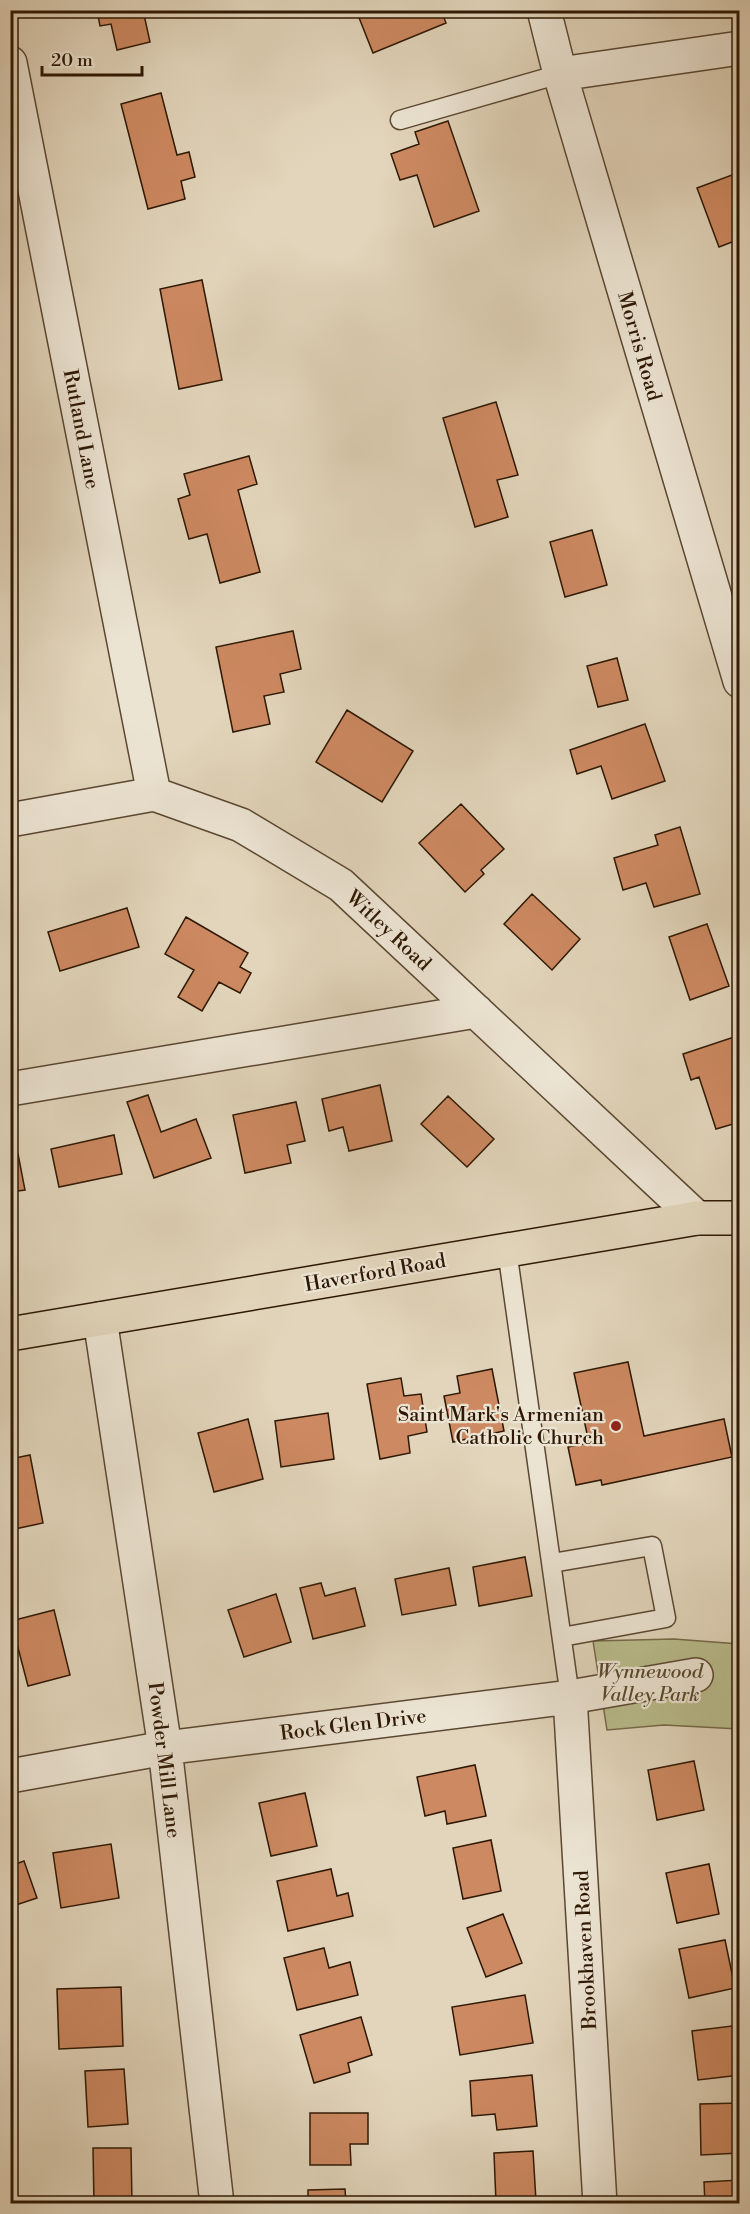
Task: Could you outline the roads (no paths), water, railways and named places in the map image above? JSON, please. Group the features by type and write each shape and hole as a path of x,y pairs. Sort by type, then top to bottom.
{"main road":[{"name":"Haverford Road","path":"10,1334 697,1218 740,1218"}],"street":[{"name":"Morris Road","path":"544,10 560,74 740,681"},
{"path":"560,74 740,48"},
{"name":"Rutland Lane","path":"10,63 154,794"},
{"name":"Witley Road","path":"10,820 154,794 241,825 341,885 697,1218"},
{"path":"10,1089 476,1011"},
{"name":"Powder Mill Lane","path":"100,1319 165,1748 217,2204"},
{"name":"Rock Glen Drive","path":"10,1776 165,1748 570,1697 696,1675"},
{"name":"Brookhaven Road","path":"570,1697 600,2204"}],"lane":[{"path":"400,120 560,74"},
{"path":"507,1250 570,1697"},
{"path":"552,1563 652,1546 666,1618 562,1637"}],"place":[{"name":"Saint Mark's Armenian Catholic Church","path":"616,1426"}],"park label":[{"name":"Wynnewood Valley Park","path":"650,1682"}]}
